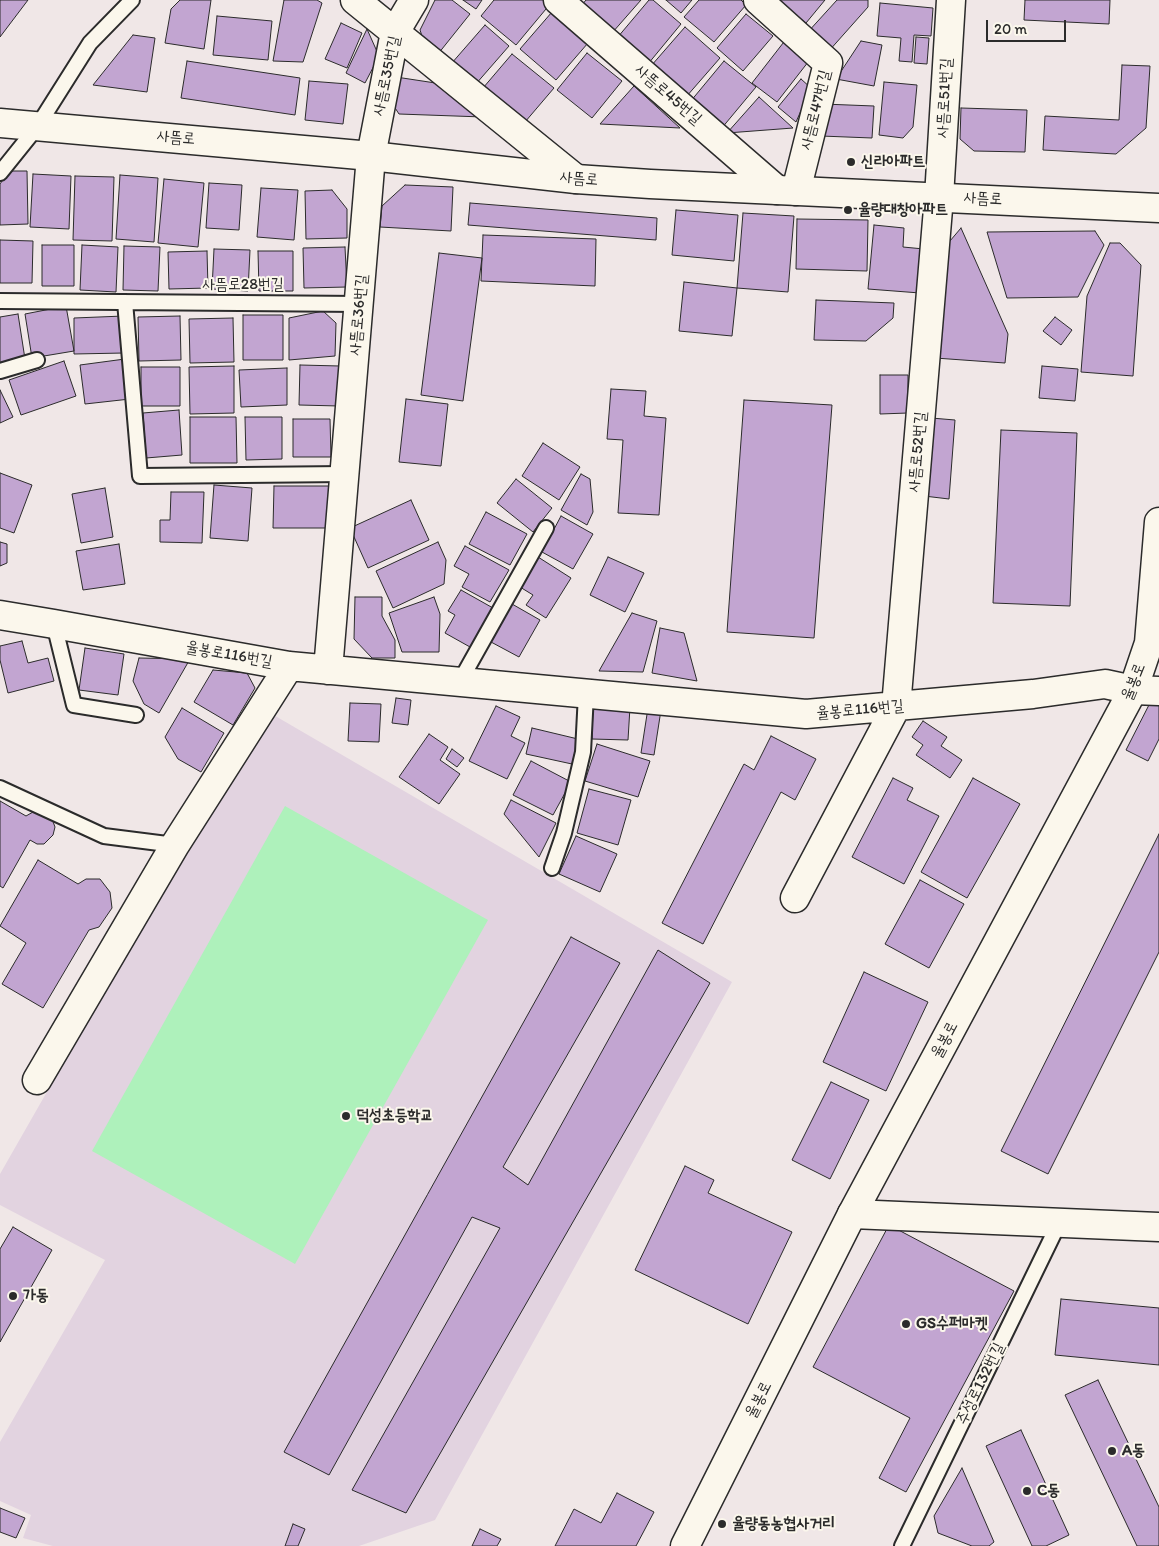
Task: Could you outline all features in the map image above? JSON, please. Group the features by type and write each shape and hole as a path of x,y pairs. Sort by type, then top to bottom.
{"street":[{"path":"355,0 576,179"},
{"name":"사뜸로35번길","path":"371,156 395,32 414,0"},
{"name":"사뜸로45번길","path":"558,0 786,190"},
{"name":"사뜸로47번길","path":"758,0 828,63 786,190"},
{"name":"사뜸로51번길","path":"939,197 950,0"},
{"name":"사뜸로","path":"0,123 371,156 576,179 1159,208"},
{"name":"사뜸로36번길","path":"328,670 371,156"},
{"name":"사뜸로52번길","path":"896,707 939,197"},
{"name":"율봉로","path":"685,1546 852,1214 1146,690 1159,522"},
{"name":"율봉로116번길","path":"0,615 289,666 806,714 1033,694 1104,684 1146,690"},
{"path":"37,1080 176,845 289,666"},
{"path":"796,898 896,707"},
{"path":"852,1214 1159,1227"}],"lane":[{"path":"0,173 37,127 90,43 132,0"},
{"name":"사뜸로28번길","path":"0,301 360,304"},
{"path":"125,302 140,476 345,474"},
{"path":"0,371 36,360"},
{"path":"459,683 546,528"},
{"path":"54,624 74,705 136,715"},
{"path":"552,868 564,833 583,752 586,694"},
{"path":"0,788 104,836 176,845"},
{"name":"주성로132번길","path":"902,1546 1059,1223"}],"shaded area":[{"name":"덕성초등학교","path":"265,710 732,982 435,1520 359,1546 53,1546 23,1538 31,1515 0,1501 0,1442 105,1260 0,1205 0,1174"}],"green space":[{"path":"285,806 488,920 295,1264 92,1151"}],"building":[{"path":"0,0 28,0 0,37"},
{"path":"180,0 211,0 204,49 165,43 171,9"},
{"path":"284,0 317,0 322,3 303,62 273,61"},
{"path":"435,0 452,0 470,14 438,54 424,42 420,30"},
{"path":"463,0 482,0 476,9"},
{"path":"494,0 548,0 551,3 516,45 481,16"},
{"path":"586,0 641,0 612,33 581,6"},
{"path":"649,0 653,0 681,24 648,64 617,38"},
{"path":"666,0 692,0 681,13"},
{"path":"699,0 741,0 746,5 714,42 684,17"},
{"path":"777,0 825,0 806,23"},
{"path":"837,0 868,0 868,7 828,52 807,33"},
{"path":"1025,0 1110,0 1109,24 1024,20"},
{"path":"880,3 933,8 931,36 914,35 912,62 899,61 901,38 877,36"},
{"path":"552,12 588,43 556,80 520,49"},
{"path":"746,14 773,36 743,71 717,48"},
{"path":"217,16 272,21 268,60 213,55"},
{"path":"341,23 362,33 347,68 325,59"},
{"path":"485,25 509,46 475,85 451,64"},
{"path":"685,27 720,58 686,97 651,66"},
{"path":"367,29 379,56 365,83 346,73"},
{"path":"133,35 155,38 147,92 93,85"},
{"path":"916,37 929,38 927,64 914,63"},
{"path":"787,38 812,57 777,102 752,83"},
{"path":"861,41 882,45 874,86 836,79"},
{"path":"587,53 622,81 592,118 557,90"},
{"path":"512,54 554,88 525,122 483,88"},
{"path":"187,61 300,78 295,115 181,98"},
{"path":"724,61 756,87 721,129 690,102"},
{"path":"1122,65 1150,66 1146,128 1116,154 1043,150 1045,116 1119,120"},
{"path":"396,77 442,84 483,117 399,114 388,97"},
{"path":"801,79 811,88 796,122 778,107"},
{"path":"309,81 348,84 343,124 305,120"},
{"path":"884,82 917,85 913,127 903,138 879,135"},
{"path":"634,86 680,128 600,124"},
{"path":"759,97 793,128 727,133"},
{"path":"823,104 874,106 872,138 821,136"},
{"path":"961,108 1027,110 1025,152 974,151 960,139"},
{"path":"9,171 27,171 28,224 0,225 0,184"},
{"path":"33,174 71,176 69,229 30,227"},
{"path":"120,175 158,178 154,242 116,239"},
{"path":"75,176 114,177 112,241 73,240"},
{"path":"164,179 204,183 198,247 158,243"},
{"path":"209,183 242,185 239,230 206,228"},
{"path":"405,185 453,187 451,231 380,227 382,206"},
{"path":"261,188 298,190 294,240 257,237"},
{"path":"332,190 347,209 347,238 306,239 305,191"},
{"path":"470,203 657,218 656,240 468,225"},
{"path":"676,210 738,215 734,261 672,255"},
{"path":"743,213 794,216 788,292 737,288"},
{"path":"797,219 868,220 867,271 796,269"},
{"path":"874,225 904,228 903,247 924,249 920,293 868,289"},
{"path":"961,228 1008,334 1005,363 935,358 944,248"},
{"path":"1095,231 1104,245 1078,297 1007,298 987,232"},
{"path":"483,235 596,239 595,286 481,281"},
{"path":"0,240 33,241 32,283 0,283"},
{"path":"1110,243 1120,243 1141,265 1133,376 1081,372 1087,296"},
{"path":"42,245 74,245 74,286 42,286"},
{"path":"82,245 118,247 116,292 80,290"},
{"path":"124,246 160,247 158,291 123,290"},
{"path":"345,247 347,287 304,288 303,248"},
{"path":"214,249 250,250 248,291 212,289"},
{"path":"207,251 208,288 169,289 168,252"},
{"path":"258,251 293,251 293,291 259,291"},
{"path":"439,253 482,258 463,401 421,395"},
{"path":"684,282 737,288 732,336 679,331"},
{"path":"816,300 894,303 893,318 866,341 814,340"},
{"path":"66,306 74,351 32,358 25,314"},
{"path":"323,311 336,323 335,356 289,360 289,318"},
{"path":"18,314 25,359 0,363 0,317"},
{"path":"243,315 283,315 283,360 243,360"},
{"path":"124,316 124,353 74,354 74,318"},
{"path":"180,316 181,360 139,361 138,317"},
{"path":"1055,317 1072,330 1061,345 1043,331"},
{"path":"233,318 234,362 190,363 189,319"},
{"path":"125,359 130,399 85,404 80,365"},
{"path":"64,361 76,396 21,415 9,380"},
{"path":"300,365 340,366 339,406 299,405"},
{"path":"234,366 234,413 190,414 189,367"},
{"path":"1042,366 1078,369 1075,401 1039,398"},
{"path":"141,367 180,367 180,406 141,406"},
{"path":"287,368 287,405 241,407 239,370"},
{"path":"880,375 908,375 908,413 880,414"},
{"path":"611,389 646,391 644,416 666,418 659,515 618,513 623,440 607,439"},
{"path":"0,390 13,417 0,423"},
{"path":"406,399 448,404 441,466 399,462"},
{"path":"744,400 832,405 814,638 727,632"},
{"path":"179,410 182,455 146,458 143,413"},
{"path":"190,417 236,417 237,463 190,463"},
{"path":"245,417 282,417 282,459 246,460"},
{"path":"931,418 955,420 949,499 924,496"},
{"path":"293,419 330,419 331,457 293,457"},
{"path":"1001,430 1077,433 1070,606 993,603"},
{"path":"543,443 580,467 559,500 522,476"},
{"path":"0,473 32,485 14,533 0,528"},
{"path":"581,474 590,479 593,512 587,525 561,510"},
{"path":"516,479 552,508 533,532 497,503"},
{"path":"214,485 252,488 248,541 210,538"},
{"path":"274,486 329,486 329,528 273,528"},
{"path":"105,488 113,537 81,543 72,494"},
{"path":"171,492 204,492 202,543 160,542 160,520 170,520"},
{"path":"411,500 429,540 368,568 350,528"},
{"path":"486,512 527,534 510,565 469,544"},
{"path":"561,516 593,534 573,569 542,552"},
{"path":"0,542 7,544 7,563 0,566"},
{"path":"438,542 446,560 444,584 393,608 376,571"},
{"path":"119,544 125,584 83,590 76,551"},
{"path":"465,546 509,570 490,602 462,587 469,574 454,566"},
{"path":"538,557 571,578 546,618 526,605 533,595 520,587"},
{"path":"608,557 644,573 625,612 590,595"},
{"path":"461,590 493,608 470,647 445,633 455,615 448,611"},
{"path":"355,597 382,597 382,616 395,640 395,658 372,658 354,639"},
{"path":"434,597 440,614 439,652 402,652 389,613"},
{"path":"512,604 540,620 519,657 491,642"},
{"path":"632,613 657,621 643,672 599,671"},
{"path":"660,628 684,633 697,681 652,673"},
{"path":"22,641 28,663 48,658 54,681 8,693 0,660 0,646"},
{"path":"85,648 124,654 118,695 79,690"},
{"path":"139,658 190,659 159,713 144,704 133,681"},
{"path":"213,670 247,673 255,688 233,725 194,702"},
{"path":"396,698 411,700 408,725 392,723"},
{"path":"1152,699 1159,703 1159,739 1148,761 1126,750"},
{"path":"350,703 381,704 379,742 348,741"},
{"path":"496,706 520,717 511,736 525,743 507,779 469,761"},
{"path":"593,706 630,707 628,740 592,739"},
{"path":"182,708 224,733 201,772 178,759 165,737"},
{"path":"648,708 661,710 654,755 641,753"},
{"path":"923,721 947,737 941,746 962,760 950,778 916,755 923,745 912,737"},
{"path":"532,728 578,739 572,764 526,754"},
{"path":"429,734 448,747 440,760 460,774 439,804 399,777"},
{"path":"771,736 816,759 795,800 781,792 703,944 662,923 744,764 754,770"},
{"path":"597,744 650,761 638,797 585,781"},
{"path":"452,749 464,758 457,767 446,759"},
{"path":"531,761 571,782 553,815 513,795"},
{"path":"893,778 913,788 907,800 939,816 904,884 852,857"},
{"path":"973,778 1020,804 967,898 921,872"},
{"path":"589,789 631,800 618,845 577,833"},
{"path":"511,800 556,823 539,857 504,814"},
{"path":"0,801 26,816 33,812 45,813 52,819 55,827 53,835 44,844 37,844 30,840 3,888 0,886"},
{"path":"1159,834 1159,952 1048,1174 1001,1151"},
{"path":"576,836 617,854 600,892 559,874"},
{"path":"38,860 78,884 86,879 100,879 110,892 112,908 99,927 89,930 43,1008 2,984 26,943 0,926"},
{"path":"920,880 964,904 929,968 885,944"},
{"path":"571,937 620,963 503,1167 528,1185 658,950 710,983 406,1513 352,1490 500,1228 472,1217 329,1475 284,1452"},
{"path":"864,972 928,1002 886,1091 823,1062"},
{"path":"831,1082 869,1100 830,1179 792,1160"},
{"path":"685,1166 714,1180 708,1193 792,1232 748,1324 635,1270"},
{"path":"889,1225 1014,1291 906,1492 879,1478 910,1418 813,1367"},
{"name":"가동","path":"13,1227 52,1250 0,1342 0,1249"},
{"path":"1061,1299 1159,1308 1159,1365 1055,1355"},
{"name":"A동","path":"1098,1380 1159,1507 1159,1546 1137,1546 1065,1395"},
{"name":"C동","path":"1021,1430 1069,1535 1046,1546 1032,1546 986,1446"},
{"path":"962,1468 994,1542 989,1546 972,1546 938,1533 934,1516"},
{"path":"617,1493 654,1512 636,1546 555,1546 574,1509 601,1523"},
{"path":"0,1508 25,1518 16,1538 0,1532"},
{"path":"293,1524 305,1529 298,1546 285,1546"},
{"path":"480,1529 501,1539 497,1546 472,1546"}],"place":[{"name":"신라아파트","path":"851,162"},
{"name":"율량대창아파트","path":"848,210"},
{"name":"덕성초등학교","path":"346,1116"},
{"name":"가동","path":"13,1296"},
{"name":"GS수퍼마켓","path":"906,1324"},
{"name":"A동","path":"1112,1451"},
{"name":"C동","path":"1027,1491"},
{"name":"율량동농협사거리","path":"722,1524"}]}
